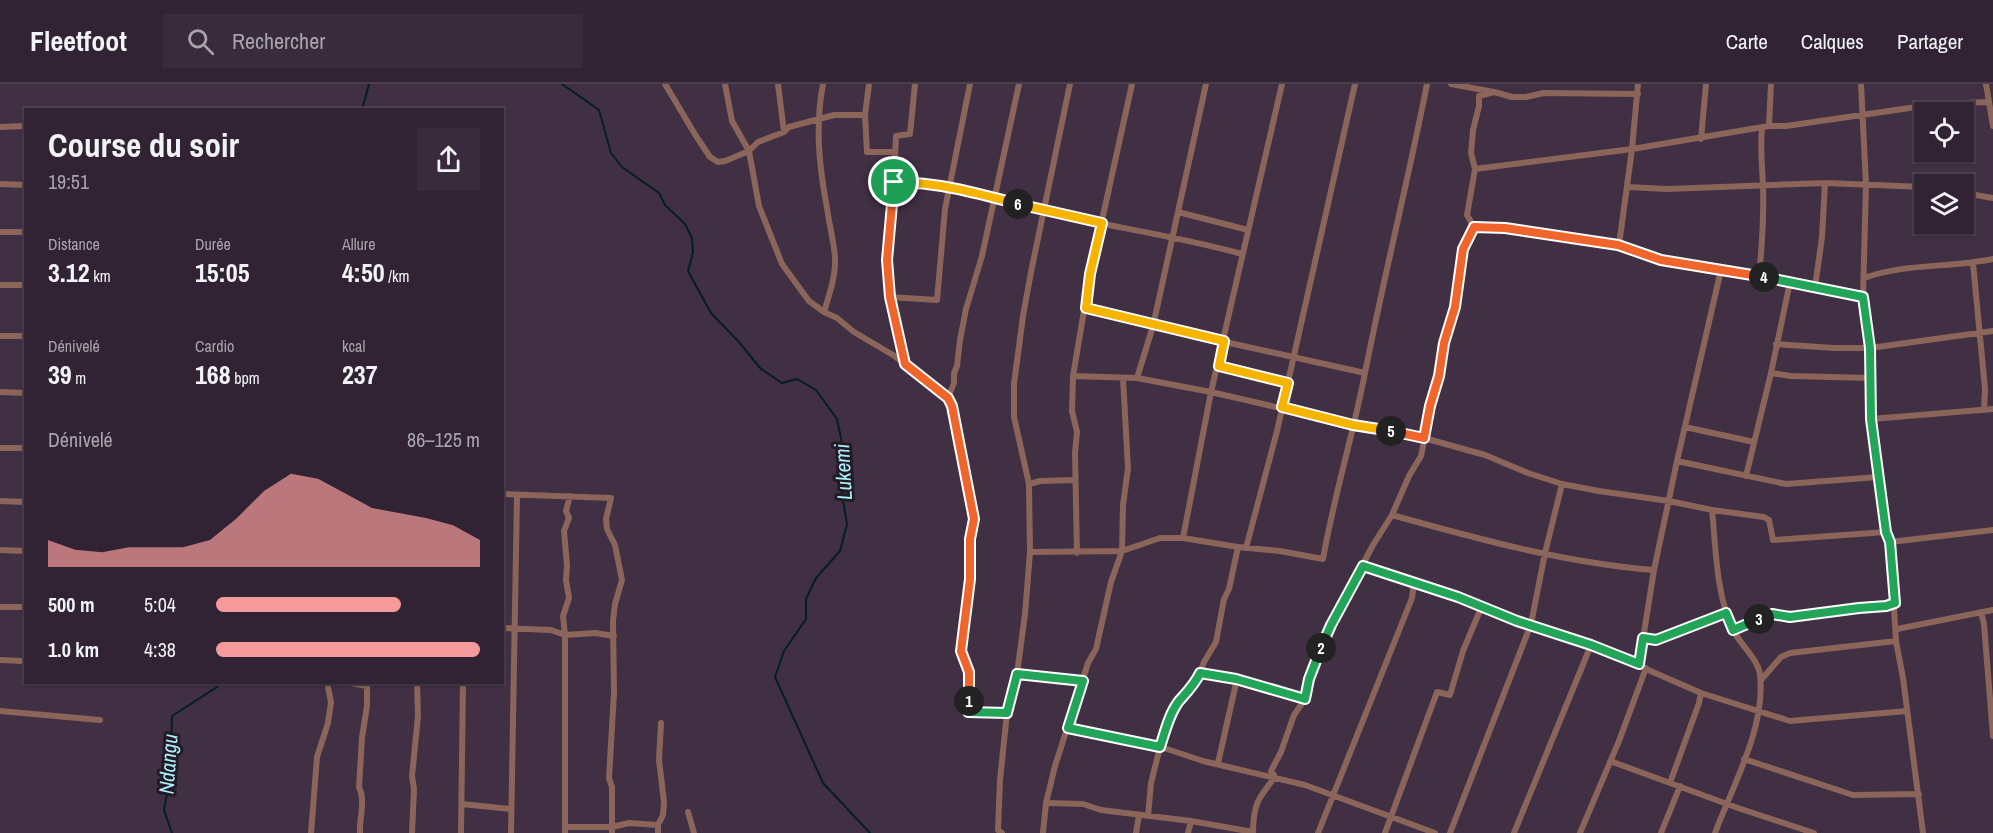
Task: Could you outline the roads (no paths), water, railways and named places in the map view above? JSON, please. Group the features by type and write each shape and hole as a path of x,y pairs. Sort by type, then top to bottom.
{"street":[{"path":"665,84 710,157 718,162 749,151 758,142 784,132 789,127 834,115 865,115"},
{"path":"725,84 732,121 749,151 759,206 782,264 809,301 905,364 948,398 952,406 974,519 970,539 970,579 961,651 969,672 968,712 1007,713"},
{"path":"778,84 784,132"},
{"path":"823,84 817,137 835,259 834,273 824,312"},
{"path":"869,84 865,115 867,152 895,152"},
{"path":"905,364 890,297 887,260 896,136 910,134 915,84"},
{"path":"890,297 937,300 938,268 948,187 970,84"},
{"path":"948,398 954,383 966,309 982,256 1019,84"},
{"path":"1002,833 998,830 1000,780 1007,713 1017,674 1025,614 1030,552 1029,484 1014,417 1014,384 1023,316 1070,84"},
{"path":"1077,553 1075,480 1077,432 1072,411 1073,376 1090,274 1132,84"},
{"path":"1137,378 1153,326 1206,84"},
{"path":"1183,538 1211,393 1282,84"},
{"path":"1246,548 1294,358 1355,84"},
{"path":"1030,552 1122,551 1160,538 1183,538 1323,559 1427,84"},
{"path":"1451,84 1512,97 1544,93 1638,94"},
{"path":"1618,245 1632,149 1638,84"},
{"path":"1701,139 1706,84"},
{"path":"1759,276 1763,185 1760,154 1771,84"},
{"path":"1862,84 1866,184 1863,297 1870,348 1871,419 1886,532 1890,542 1896,641 1923,833"},
{"path":"1986,84 1993,126"},
{"path":"1474,227 1467,215 1475,169 1471,153 1473,130 1479,96 1494,92"},
{"path":"1475,169 1632,149 1766,127 1937,104 1988,102"},
{"path":"0,127 24,126"},
{"path":"894,182 921,182 948,187 1044,212 1204,243 1242,254"},
{"path":"1627,187 1667,189 1825,183 1914,186"},
{"path":"1815,288 1822,237 1825,183"},
{"path":"0,184 24,185"},
{"path":"1974,195 1993,198"},
{"path":"1178,212 1248,230"},
{"path":"1474,227 1505,228 1618,245 1661,260 1759,276 1863,297"},
{"path":"1275,777 1271,771 1281,752 1294,715 1305,699 1309,679 1331,625 1373,545 1392,515 1409,476 1421,456 1444,343 1455,307 1463,249 1474,227"},
{"path":"0,232 24,232"},
{"path":"1864,278 1883,271 1973,263 1993,259"},
{"path":"1973,263 1981,332 1985,389 1984,410"},
{"path":"1639,664 1654,570 1721,270"},
{"path":"1746,476 1790,282"},
{"path":"0,285 24,285"},
{"path":"1086,308 1153,326 1365,373"},
{"path":"1776,344 1870,348 1993,331"},
{"path":"0,336 24,336"},
{"path":"1219,366 1288,383"},
{"path":"1771,373 1791,376 1870,378"},
{"path":"1073,376 1137,378 1282,407 1353,425 1424,438 1485,455 1562,484 1769,519 1773,540 1886,532"},
{"path":"1043,833 1046,803 1055,765 1088,663 1096,649 1111,582 1122,551 1128,468 1123,378"},
{"path":"0,392 24,393"},
{"path":"1871,419 1993,411"},
{"path":"1685,427 1754,442"},
{"path":"0,448 24,448"},
{"path":"1677,461 1786,484 1878,477"},
{"path":"1029,484 1040,481 1075,480"},
{"path":"1450,833 1531,624 1562,484"},
{"path":"504,494 611,498 606,519 615,545 622,580 615,604 614,693 609,778 612,787 612,830"},
{"path":"511,833 517,496"},
{"path":"570,496 566,510 569,518 564,531 569,598 563,616 565,635 565,830 612,830 629,823 658,825"},
{"path":"0,501 24,502"},
{"path":"1712,510 1718,571 1726,613 1733,630 1760,672 1760,711 1715,833"},
{"path":"1392,515 1464,535 1611,567 1654,570"},
{"path":"1890,542 1993,530"},
{"path":"1148,816 1151,783 1170,717 1200,673 1216,642 1224,598 1229,589 1238,547"},
{"path":"0,550 24,551"},
{"path":"1363,566 1458,597 1517,621 1591,645 1701,693 1790,721 1907,711"},
{"path":"1318,833 1412,598 1414,583"},
{"path":"1733,630 1772,614 1790,617 1895,603"},
{"path":"0,607 24,607"},
{"path":"1385,833 1437,692 1450,695 1463,651 1481,608"},
{"path":"1897,628 1993,610"},
{"path":"1981,612 1990,682 1993,736"},
{"path":"1643,638 1656,640 1726,613"},
{"path":"504,628 551,630 565,635 595,633 614,636"},
{"path":"1760,681 1781,657 1790,653 1896,641"},
{"path":"1514,833 1591,645"},
{"path":"0,660 22,662"},
{"path":"1580,833 1646,668"},
{"path":"1200,673 1236,679 1305,699"},
{"path":"1017,674 1083,681"},
{"path":"1218,763 1236,679"},
{"path":"311,833 316,757 328,723 331,702 327,684"},
{"path":"360,833 362,806 359,787 362,738 368,706 367,684"},
{"path":"412,833 414,789 412,776 418,716 417,684"},
{"path":"461,833 463,684"},
{"path":"1671,783 1701,693"},
{"path":"0,711 100,720"},
{"path":"658,833 664,802 659,760 661,723"},
{"path":"1068,728 1160,747 1203,761 1275,777 1332,794 1435,833"},
{"path":"1744,759 1853,795 1919,794"},
{"path":"1610,761 1814,833"},
{"path":"1046,803 1083,804 1101,810 1191,821 1253,833 1253,815 1259,797 1275,777"},
{"path":"1661,833 1680,786"},
{"path":"462,804 511,809"},
{"path":"688,812 694,833"},
{"path":"1136,833 1139,815"},
{"path":"1188,833 1191,821"}],"waterway":[{"name":"Ndangu","path":"363,108 369,84"},
{"name":"Lukemi","path":"562,84 599,110 611,153 622,167 659,193 665,205 685,224 692,238 693,252 688,271 711,313 760,368 782,383 797,379 816,390 837,419 843,448 841,488 847,524 840,551 816,578 806,599 806,619 784,651 775,677 823,783 870,833"},
{"name":"Ndangu","path":"172,833 164,810 170,777 172,716 219,684"}]}
